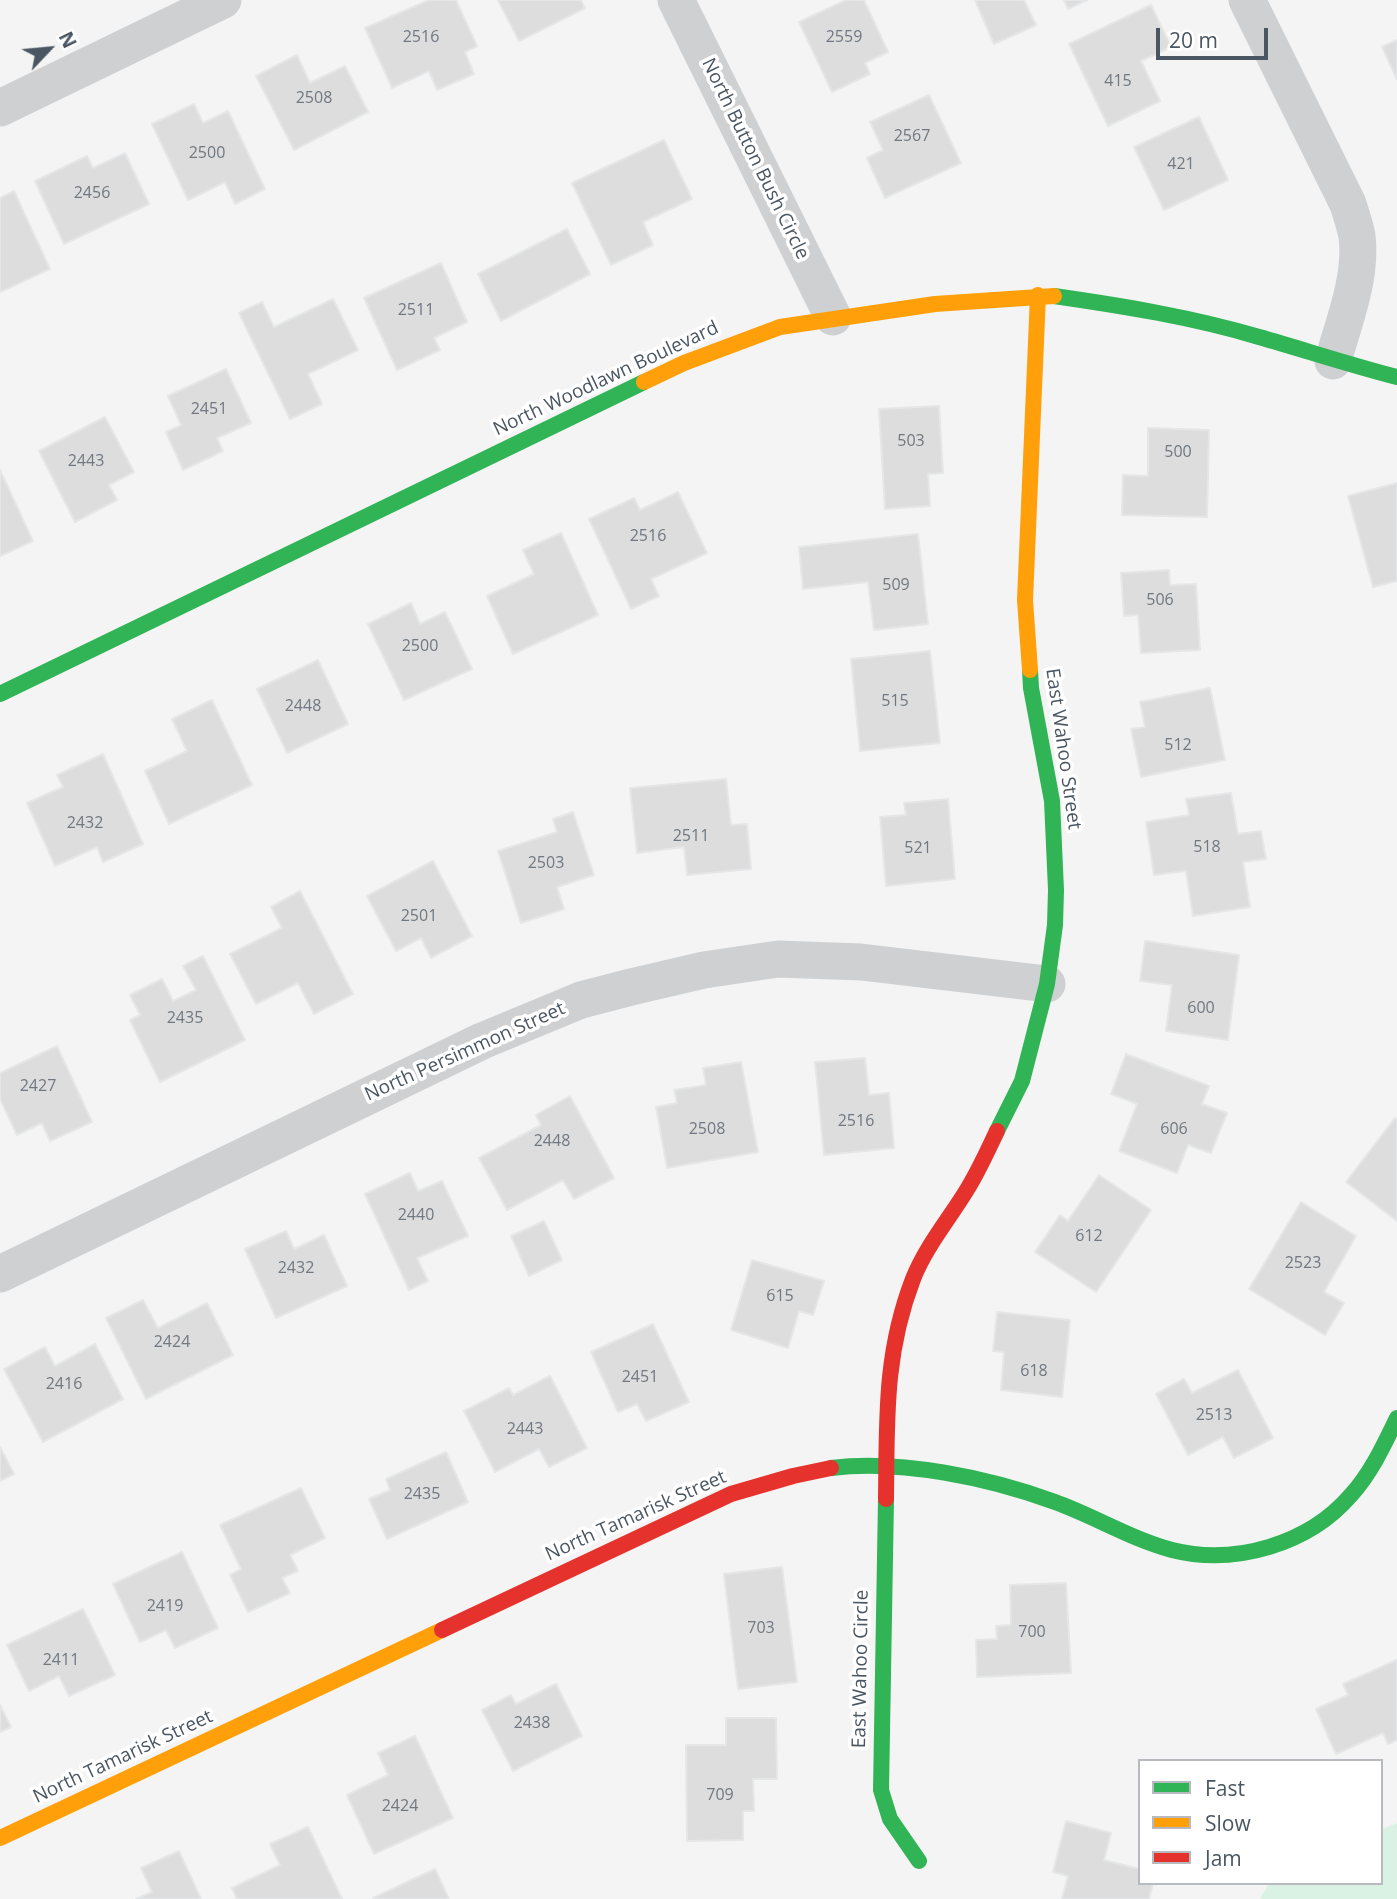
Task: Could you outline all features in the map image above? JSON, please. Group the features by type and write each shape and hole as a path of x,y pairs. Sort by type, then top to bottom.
{"street":[{"path":"0,108 223,0"},
{"name":"North Button Bush Circle","path":"676,0 833,317"},
{"path":"1247,0 1348,204 1357,234 1354,284 1334,361"},
{"name":"East Wahoo Street","path":"886,1468 887,1390 891,1357 903,1307 928,1250 970,1185 1022,1081 1048,984 1056,890 1052,801 1031,688 1025,600 1038,295"},
{"name":"North Woodlawn Boulevard","path":"0,694 684,363 780,327 833,317 935,304 1050,295 1133,307 1257,336 1334,361 1397,376"},
{"name":"North Persimmon Street","path":"0,1274 482,1041 581,1000 631,986 704,970 778,959 862,962 1048,984"},
{"name":"North Tamarisk Street","path":"0,1838 732,1494 797,1475 854,1466 886,1468 953,1476 1026,1493 1065,1506 1164,1547 1188,1553 1237,1553 1292,1538 1333,1512 1351,1495 1375,1462 1397,1418"},
{"name":"East Wahoo Circle","path":"886,1468 881,1790 890,1819 919,1861"}],"green space":[{"path":"1397,1823 1397,1899 1260,1899 1268,1885 1383,1885 1383,1829"}],"building":[{"path":"429,0 456,0 477,46 465,52 474,74 437,90 429,71 392,88 365,28"},
{"path":"498,0 581,0 585,8 519,41"},
{"path":"846,0 864,0 888,52 865,63 870,74 832,92 799,22"},
{"path":"975,0 1024,0 1036,25 994,44"},
{"path":"1064,0 1087,0 1068,9"},
{"path":"1151,5 1171,47 1141,61 1160,101 1108,126 1069,44"},
{"path":"1397,40 1397,79 1382,47"},
{"path":"297,55 310,83 345,66 368,112 294,150 256,76"},
{"path":"929,95 961,163 885,198 867,158 883,150 870,122"},
{"path":"194,104 203,123 228,111 265,189 235,204 225,182 188,200 152,124"},
{"path":"1199,117 1228,180 1164,210 1134,147"},
{"path":"664,140 692,199 643,222 653,245 611,265 572,183"},
{"path":"125,153 149,204 64,244 35,181 87,156 93,168"},
{"path":"14,191 50,269 0,292 0,198"},
{"path":"567,229 590,274 501,321 478,274"},
{"path":"441,263 467,322 434,338 440,350 397,370 364,298"},
{"path":"333,299 358,350 308,374 322,404 290,419 239,313 262,302 274,327"},
{"path":"226,369 251,423 217,438 223,451 183,470 166,432 181,425 168,396"},
{"path":"939,406 943,473 928,474 930,506 885,509 879,409"},
{"path":"105,417 134,472 109,485 117,500 75,522 39,451"},
{"path":"1148,428 1209,430 1207,517 1122,515 1123,475 1148,476"},
{"path":"0,470 33,541 0,556"},
{"path":"1397,483 1397,581 1373,587 1348,496"},
{"path":"678,492 707,553 651,579 659,596 631,609 589,519 634,498 640,510"},
{"path":"561,533 598,615 513,654 487,596 534,574 523,550"},
{"path":"918,534 928,624 874,630 868,582 803,589 799,547"},
{"path":"1169,570 1170,585 1196,584 1200,650 1141,653 1138,615 1124,616 1121,573"},
{"path":"411,603 420,624 445,612 472,669 404,700 368,624"},
{"path":"930,651 940,743 860,751 851,659"},
{"path":"318,660 348,724 287,753 257,689"},
{"path":"1210,688 1225,760 1141,777 1131,729 1145,727 1140,702"},
{"path":"212,700 252,785 169,824 145,771 187,751 172,719"},
{"path":"103,754 143,844 103,862 97,847 55,866 27,803 63,787 57,775"},
{"path":"726,779 731,825 747,824 751,869 687,875 684,847 637,853 630,788"},
{"path":"1231,793 1238,834 1261,831 1266,859 1243,862 1250,907 1193,916 1186,871 1154,875 1146,822 1189,815 1186,799"},
{"path":"948,799 955,879 886,886 880,817 906,815 904,803"},
{"path":"573,812 594,875 557,887 564,909 521,923 498,851 557,832 553,819"},
{"path":"433,861 472,936 431,958 421,938 396,951 367,896"},
{"path":"300,891 353,994 314,1014 298,983 256,1004 230,954 282,928 271,907"},
{"path":"1145,941 1239,955 1228,1040 1166,1031 1172,985 1140,981"},
{"path":"203,956 245,1040 160,1082 130,1020 140,1015 130,995 162,979 173,1001 196,990 183,966"},
{"path":"57,1046 92,1122 50,1141 42,1123 17,1135 0,1099 0,1073"},
{"path":"1126,1054 1209,1086 1202,1104 1227,1113 1211,1153 1188,1145 1177,1173 1119,1151 1137,1104 1111,1094"},
{"path":"865,1058 869,1095 889,1093 894,1148 824,1155 815,1062"},
{"path":"741,1062 758,1152 667,1168 656,1107 677,1103 674,1090 706,1085 703,1068"},
{"path":"570,1096 614,1178 574,1199 563,1180 507,1210 479,1158 541,1125 536,1115"},
{"path":"1395,1118 1397,1120 1397,1221 1346,1182"},
{"path":"410,1173 418,1191 442,1181 468,1236 417,1258 428,1281 409,1290 365,1194"},
{"path":"1099,1175 1151,1210 1096,1292 1035,1252 1060,1215 1068,1221"},
{"path":"1301,1202 1356,1236 1324,1292 1344,1303 1325,1335 1249,1289"},
{"path":"544,1221 562,1260 529,1276 511,1236"},
{"path":"286,1231 294,1249 324,1235 347,1286 276,1318 245,1249"},
{"path":"752,1260 824,1281 813,1315 799,1311 788,1348 731,1330"},
{"path":"143,1300 158,1328 207,1303 233,1355 146,1399 106,1318"},
{"path":"997,1312 1070,1320 1062,1397 1001,1390 1004,1352 993,1351"},
{"path":"653,1324 689,1402 646,1421 637,1404 618,1412 591,1352"},
{"path":"95,1344 123,1399 43,1442 4,1369 45,1347 55,1366"},
{"path":"1238,1370 1273,1438 1234,1458 1223,1437 1188,1455 1156,1394 1184,1379 1192,1393"},
{"path":"550,1376 587,1448 549,1467 539,1449 495,1472 464,1411 509,1388 513,1395"},
{"path":"0,1447 14,1474 0,1481"},
{"path":"446,1452 468,1502 387,1539 369,1499 390,1490 386,1479"},
{"path":"301,1488 325,1538 290,1555 298,1571 282,1578 290,1593 248,1612 230,1575 241,1569 220,1525"},
{"path":"182,1552 218,1628 175,1648 166,1630 140,1642 113,1584"},
{"path":"782,1567 797,1682 738,1689 724,1574"},
{"path":"1066,1583 1071,1673 977,1677 976,1640 997,1639 996,1626 1011,1625 1010,1585"},
{"path":"83,1609 115,1675 69,1696 59,1676 29,1691 7,1645"},
{"path":"1397,1660 1397,1740 1388,1744 1383,1733 1336,1754 1316,1709 1348,1695 1343,1684"},
{"path":"556,1684 582,1736 513,1771 482,1710 511,1695 516,1704"},
{"path":"0,1705 11,1727 0,1732"},
{"path":"726,1718 776,1718 777,1779 753,1779 754,1811 743,1811 743,1840 687,1841 686,1745 726,1745"},
{"path":"415,1736 453,1818 374,1854 347,1795 388,1775 378,1753"},
{"path":"1066,1821 1111,1833 1104,1860 1138,1868 1138,1885 1152,1885 1149,1899 1062,1899 1068,1876 1053,1872"},
{"path":"308,1827 342,1899 237,1899 232,1888 280,1865 270,1844"},
{"path":"179,1851 201,1899 136,1899 152,1892 141,1868"},
{"path":"435,1869 449,1899 373,1899 373,1898"}],"traffic: fast":[{"path":"1054,296 1183,318 1397,377"},
{"path":"0,694 644,382"},
{"path":"997,1131 1022,1081 1047,984 1055,925 1052,801 1030,670"},
{"path":"831,1468 915,1468 974,1478 1055,1502 1127,1534 1172,1550 1196,1554 1245,1553 1293,1538 1334,1512 1365,1477 1397,1418"},
{"path":"886,1499 881,1790 890,1819 919,1861"}],"traffic: slow":[{"path":"1030,670 1025,600 1038,295"},
{"path":"644,382 684,363 780,327 935,304 1054,296"},
{"path":"0,1838 442,1630"}],"traffic: jam":[{"path":"886,1499 889,1388 904,1307 913,1279 925,1255 972,1181 997,1131"},
{"path":"442,1630 731,1494 831,1468"}]}
